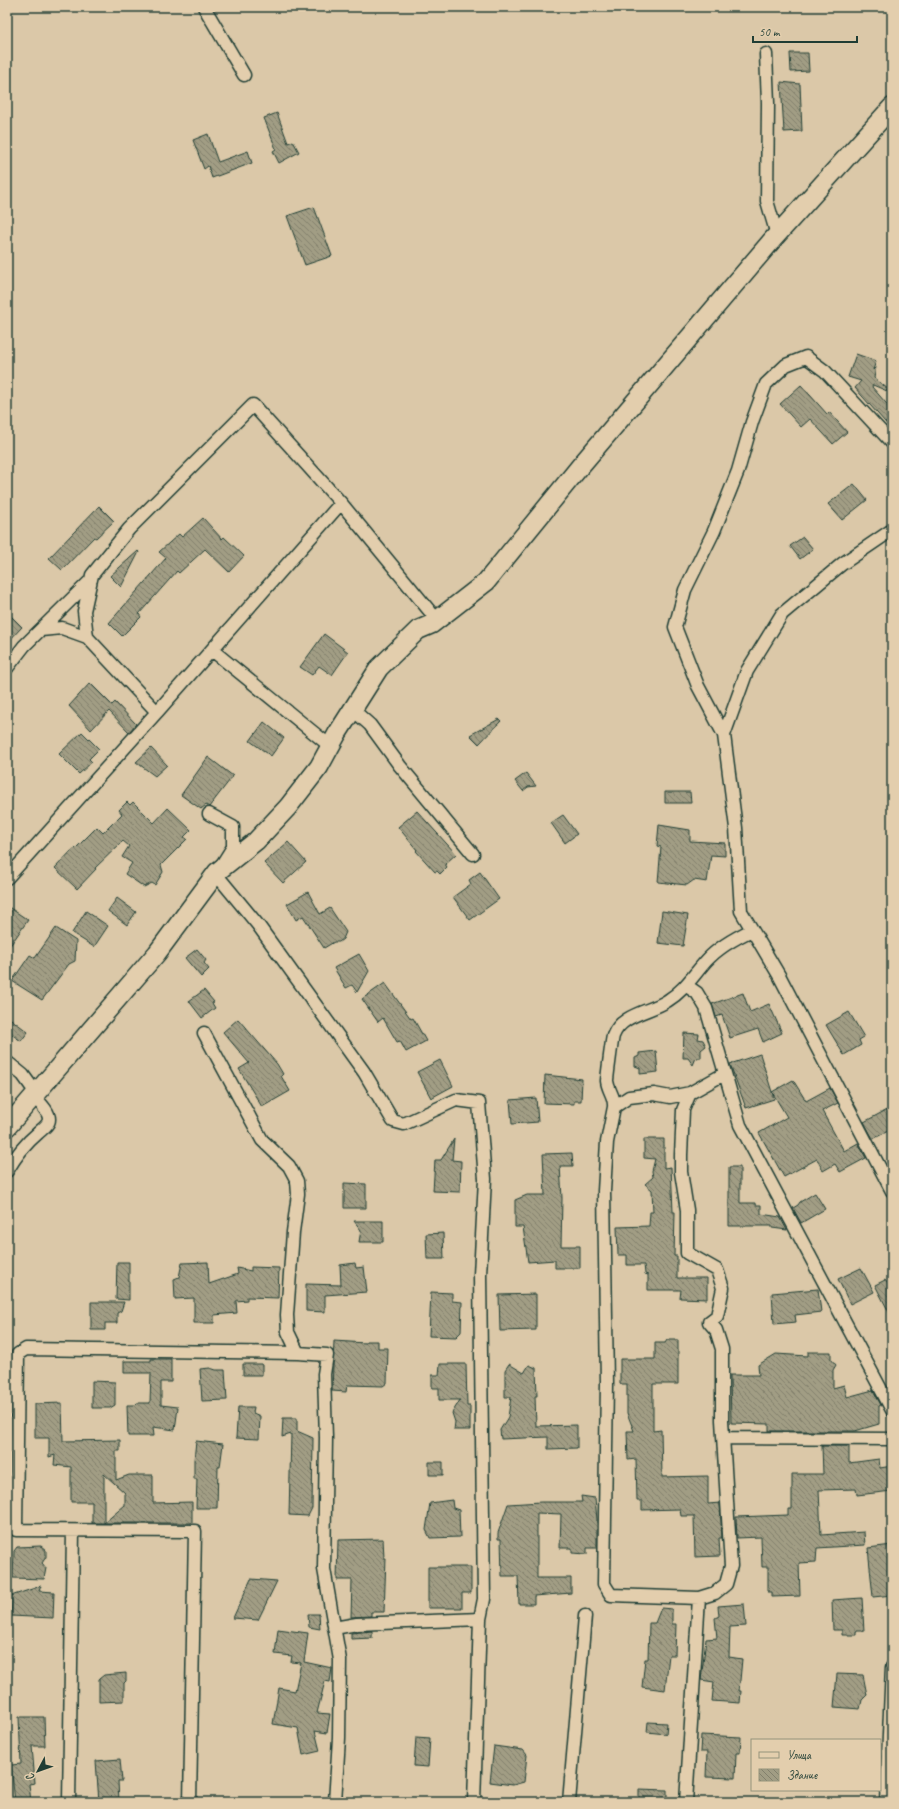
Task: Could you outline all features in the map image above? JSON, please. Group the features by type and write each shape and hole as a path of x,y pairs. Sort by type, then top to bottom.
{"main road":[{"path":"7,1127 157,953 216,874 256,841 288,807 319,767 352,709 379,668 418,630 437,620 486,582 582,464 777,235 892,107"}],"street":[{"path":"204,7 244,75"},
{"path":"766,54 768,103 767,201 777,235"},
{"path":"892,443 825,371 806,357 786,366 766,384 752,422 738,471 714,531 685,590 674,627 698,686 724,735 736,828 741,911 784,984 892,1191"},
{"path":"87,637 84,612 92,575 129,529 253,406 341,503 437,620"},
{"path":"7,878 157,712 341,503"},
{"path":"724,735 747,671 782,614 837,569 892,530"},
{"path":"7,668 41,630 91,580"},
{"path":"41,630 62,628 87,637 157,712"},
{"path":"212,650 330,746"},
{"path":"352,709 370,725 400,766 474,854"},
{"path":"209,814 234,827 233,847 216,874 258,925 364,1072 393,1121 404,1124 456,1100 479,1103 485,1179 480,1275 484,1599 480,1619 474,1802"},
{"path":"690,1093 683,1110 681,1155 687,1210 687,1253 717,1270 723,1288 717,1316 709,1322 716,1330 722,1349 722,1420 731,1566 726,1584 715,1593 699,1598 611,1595 604,1584 607,1383 604,1191 607,1142 614,1107 614,1099 607,1082 612,1037 616,1029 634,1015 667,1002 687,986 708,959 738,936 752,930"},
{"path":"687,986 697,993 706,1008 713,1027 715,1043 740,1124 892,1410"},
{"path":"204,1033 262,1140 289,1166 297,1181 298,1194 293,1232 287,1315 288,1332 298,1353"},
{"path":"7,1062 23,1075 49,1118 48,1124 30,1140 13,1160 7,1171"},
{"path":"614,1107 629,1096 654,1094 670,1097 690,1093 724,1074"},
{"path":"190,1802 195,1531 16,1530 18,1354 26,1349 298,1353 327,1355 324,1374 326,1438 324,1569 340,1660 335,1802"},
{"path":"724,1438 892,1439"},
{"path":"69,1802 73,1531"},
{"path":"686,1802 699,1598"},
{"path":"569,1802 585,1616"},
{"path":"334,1628 357,1624 480,1619"},
{"path":"886,1802 892,1667"}],"building":[{"path":"790,53 808,53 809,71 791,72"},
{"path":"781,82 800,84 802,131 784,132"},
{"path":"277,113 288,143 293,141 299,152 279,163 273,151 276,149 264,118"},
{"path":"208,134 218,162 248,151 252,163 212,178 208,166 204,169 193,140"},
{"path":"314,207 332,256 305,265 287,216"},
{"path":"856,354 876,361 873,370 876,367 874,378 888,389 887,391 873,385 872,387 892,410 892,430 855,388 861,381 848,377"},
{"path":"801,385 827,414 829,412 847,432 833,444 810,419 801,427 780,404"},
{"path":"854,484 867,500 842,520 828,504"},
{"path":"99,506 114,521 96,538 94,537 62,570 49,558"},
{"path":"203,518 222,539 224,537 244,556 229,572 205,549 179,573 177,571 139,614 141,617 122,636 109,623 166,558 159,552 179,534 182,537"},
{"path":"803,537 813,549 800,559 790,546"},
{"path":"138,551 139,552 121,587 110,576"},
{"path":"7,612 22,627 7,643"},
{"path":"324,634 348,652 332,675 319,666 312,675 300,667"},
{"path":"90,683 112,705 115,702 136,724 129,732 109,711 91,730 69,706"},
{"path":"499,719 501,721 479,744 470,735"},
{"path":"264,722 284,738 271,756 250,741"},
{"path":"82,732 99,749 89,759 92,762 79,774 59,754"},
{"path":"151,748 167,765 155,776 136,762"},
{"path":"208,757 233,776 209,807 206,805 201,809 181,795"},
{"path":"526,773 536,786 528,787 523,791 515,781"},
{"path":"665,792 690,792 691,803 665,803"},
{"path":"127,802 130,805 133,802 154,823 168,808 191,830 184,837 187,839 161,865 163,872 155,885 152,883 144,887 125,874 132,863 122,857 129,846 123,841 95,868 96,869 77,889 55,868 97,827 103,833 122,814 119,810"},
{"path":"417,811 456,854 445,864 447,867 440,874 437,871 435,872 416,851 417,850 398,827"},
{"path":"563,815 577,834 565,843 551,823"},
{"path":"659,825 690,830 690,841 725,843 725,856 711,855 707,882 694,880 687,885 658,882 661,847 657,846"},
{"path":"288,842 306,862 283,883 264,863"},
{"path":"480,872 499,899 470,920 453,897 471,884 469,880"},
{"path":"308,892 320,914 330,908 346,932 343,939 339,942 334,942 324,948 303,916 296,920 287,904"},
{"path":"117,898 136,912 127,925 108,911"},
{"path":"7,906 28,920 7,950"},
{"path":"86,911 108,926 94,947 72,933"},
{"path":"662,911 688,915 683,946 658,943"},
{"path":"56,928 76,941 75,961 69,964 42,1000 12,981 30,955 35,958"},
{"path":"197,949 206,960 204,963 209,969 201,977 185,958"},
{"path":"359,954 369,971 357,992 352,985 346,988 334,968"},
{"path":"385,983 411,1019 413,1018 426,1041 406,1052 400,1041 397,1042 383,1018 378,1022 362,999"},
{"path":"204,990 214,1002 212,1003 215,1008 202,1018 189,1001"},
{"path":"743,993 750,1012 769,1004 782,1033 763,1042 758,1029 730,1038 722,1015 716,1017 712,1004"},
{"path":"849,1012 864,1037 859,1040 861,1045 844,1055 826,1025"},
{"path":"7,1016 28,1032 21,1041 7,1031"},
{"path":"238,1019 277,1064 283,1074 281,1076 290,1091 262,1107 239,1069 249,1063 223,1032"},
{"path":"684,1033 699,1034 698,1039 703,1040 706,1046 701,1050 701,1058 696,1058 693,1065 688,1058 683,1058"},
{"path":"656,1051 658,1072 640,1074 640,1068 635,1066 635,1058 639,1056 639,1053"},
{"path":"760,1054 774,1099 746,1108 730,1064"},
{"path":"440,1060 453,1086 431,1098 417,1072"},
{"path":"545,1075 582,1079 581,1101 574,1101 574,1104 544,1103"},
{"path":"793,1080 806,1101 830,1088 838,1103 822,1111 844,1151 858,1143 866,1158 840,1172 835,1164 823,1171 817,1159 784,1177 759,1133 787,1117 772,1092"},
{"path":"536,1098 538,1122 512,1124 510,1100"},
{"path":"892,1107 892,1129 873,1139 864,1122"},
{"path":"454,1139 452,1160 461,1161 460,1192 433,1191 435,1160 441,1160"},
{"path":"644,1139 664,1139 664,1168 671,1167 673,1212 675,1212 674,1256 677,1256 677,1278 707,1278 707,1299 680,1298 681,1290 648,1290 648,1275 645,1274 644,1265 627,1265 627,1255 618,1255 617,1227 649,1226 650,1212 653,1212 652,1190 645,1184 653,1177 652,1171 655,1159 644,1158"},
{"path":"572,1153 573,1166 560,1166 562,1198 561,1246 580,1246 580,1268 555,1268 555,1260 528,1262 523,1227 515,1227 515,1200 527,1195 545,1195 543,1154"},
{"path":"729,1167 740,1167 740,1203 756,1203 756,1205 761,1205 761,1214 780,1217 787,1230 772,1228 772,1226 729,1226"},
{"path":"344,1183 366,1184 366,1208 344,1208"},
{"path":"815,1193 825,1209 801,1223 793,1208"},
{"path":"354,1221 383,1221 383,1242 359,1242 361,1230"},
{"path":"443,1233 444,1259 427,1259 426,1234"},
{"path":"117,1262 129,1262 129,1300 116,1299"},
{"path":"208,1262 209,1284 238,1274 237,1268 251,1271 251,1267 279,1268 278,1298 247,1297 247,1300 236,1301 237,1313 214,1315 214,1323 194,1323 194,1298 175,1299 174,1279 179,1277 182,1263"},
{"path":"355,1263 356,1268 364,1267 367,1292 325,1295 325,1312 306,1311 306,1284 341,1285 340,1265"},
{"path":"861,1268 874,1292 850,1304 838,1279"},
{"path":"885,1280 888,1284 892,1281 892,1318 875,1285"},
{"path":"818,1289 821,1312 795,1315 796,1322 774,1324 772,1293"},
{"path":"431,1292 452,1293 452,1301 462,1302 461,1332 456,1337 429,1336"},
{"path":"536,1294 536,1330 500,1331 499,1295"},
{"path":"91,1302 124,1302 121,1311 117,1313 117,1323 105,1323 105,1330 91,1330"},
{"path":"667,1340 678,1340 678,1384 653,1384 653,1431 661,1430 662,1477 708,1476 708,1504 720,1503 722,1538 719,1538 720,1556 695,1557 694,1516 681,1516 680,1509 642,1510 642,1501 637,1501 636,1459 628,1460 627,1431 634,1431 627,1413 627,1384 620,1384 620,1359 655,1359 655,1343 665,1343"},
{"path":"334,1341 366,1343 366,1341 378,1341 378,1348 388,1348 387,1383 383,1386 347,1385 346,1392 332,1391"},
{"path":"808,1352 831,1352 831,1359 836,1365 833,1370 833,1388 844,1385 847,1397 873,1390 881,1405 879,1406 879,1424 855,1431 769,1431 769,1424 731,1423 730,1375 759,1375 758,1365 776,1354 808,1356"},
{"path":"151,1359 171,1359 171,1382 161,1382 161,1405 178,1407 175,1430 153,1427 154,1436 128,1436 127,1405 150,1403 151,1373 124,1373 124,1361 151,1361"},
{"path":"243,1364 262,1364 262,1375 243,1375"},
{"path":"440,1364 466,1364 467,1406 470,1406 470,1430 454,1430 455,1422 452,1413 460,1400 439,1400 439,1388 432,1388 432,1375 439,1375"},
{"path":"509,1364 524,1373 529,1365 536,1368 536,1426 577,1425 577,1448 548,1449 548,1437 501,1439 500,1430 508,1417 511,1397 505,1397 505,1370"},
{"path":"210,1368 225,1370 227,1400 202,1401 200,1369"},
{"path":"92,1381 115,1382 115,1405 110,1408 92,1408"},
{"path":"62,1403 63,1441 120,1440 120,1451 116,1451 116,1480 129,1475 153,1475 153,1503 192,1502 192,1523 104,1523 92,1523 92,1502 71,1502 71,1467 54,1465 55,1455 49,1457 49,1438 35,1438 35,1404","holes":["104,1474 125,1493 125,1505 104,1523"]},
{"path":"238,1407 254,1407 253,1413 260,1416 259,1439 236,1438"},
{"path":"283,1418 297,1418 297,1431 313,1438 312,1508 308,1516 289,1515 291,1434 282,1437"},
{"path":"196,1441 223,1444 220,1467 218,1467 217,1508 196,1508 197,1479 194,1479 194,1460"},
{"path":"822,1446 849,1446 849,1463 879,1459 880,1468 892,1466 892,1491 857,1495 856,1489 819,1490 821,1535 864,1532 865,1545 817,1548 816,1562 799,1563 800,1596 772,1597 772,1592 768,1592 768,1567 762,1567 761,1537 737,1538 736,1517 788,1515 788,1509 792,1509 792,1474 823,1474"},
{"path":"429,1462 443,1462 443,1475 429,1475"},
{"path":"581,1496 595,1498 597,1548 587,1548 587,1554 572,1553 572,1548 560,1548 561,1514 537,1513 537,1578 571,1578 571,1593 534,1596 534,1604 519,1604 518,1576 502,1576 501,1539 498,1539 498,1533 508,1504 582,1502"},
{"path":"452,1500 453,1508 459,1510 460,1537 430,1538 426,1530 430,1503"},
{"path":"383,1539 384,1558 386,1558 384,1612 371,1612 371,1616 351,1617 352,1580 337,1580 338,1540"},
{"path":"892,1545 892,1595 873,1597 868,1548"},
{"path":"41,1546 46,1550 46,1557 42,1563 46,1568 44,1579 13,1578 14,1551 17,1547"},
{"path":"428,1567 471,1567 471,1593 462,1593 462,1608 428,1608"},
{"path":"251,1579 277,1581 258,1620 233,1618"},
{"path":"41,1586 39,1591 54,1592 53,1618 11,1616 11,1596"},
{"path":"862,1598 864,1631 856,1631 856,1635 842,1635 842,1630 833,1630 832,1600"},
{"path":"744,1604 746,1626 730,1627 729,1657 742,1659 739,1691 741,1691 740,1703 712,1701 714,1682 701,1680 706,1639 717,1638 715,1618 719,1616 718,1606"},
{"path":"661,1608 672,1609 672,1624 676,1624 675,1655 669,1655 665,1690 642,1687 645,1659 648,1659 649,1623 655,1623"},
{"path":"308,1614 319,1614 320,1629 309,1627"},
{"path":"278,1629 308,1633 304,1662 332,1668 330,1682 325,1681 317,1713 330,1714 327,1733 315,1731 320,1751 303,1755 298,1728 273,1724 279,1688 295,1691 301,1663 291,1662 292,1656 275,1654"},
{"path":"372,1631 372,1638 351,1639 351,1633"},
{"path":"126,1673 126,1681 124,1683 124,1701 99,1702 99,1679 104,1675"},
{"path":"837,1674 863,1675 867,1695 862,1700 860,1709 834,1707"},
{"path":"19,1717 44,1717 45,1746 32,1746 35,1783 29,1784 31,1802 15,1802 11,1765 21,1764"},
{"path":"648,1722 667,1723 666,1734 647,1732"},
{"path":"701,1735 741,1737 740,1753 736,1753 735,1778 706,1777 707,1752 700,1752"},
{"path":"416,1737 430,1738 428,1767 414,1766"},
{"path":"494,1746 523,1750 527,1755 524,1782 513,1785 490,1782"},
{"path":"120,1759 122,1781 118,1781 119,1802 99,1802 96,1761"},
{"path":"639,1789 667,1790 667,1802 639,1802"}]}
